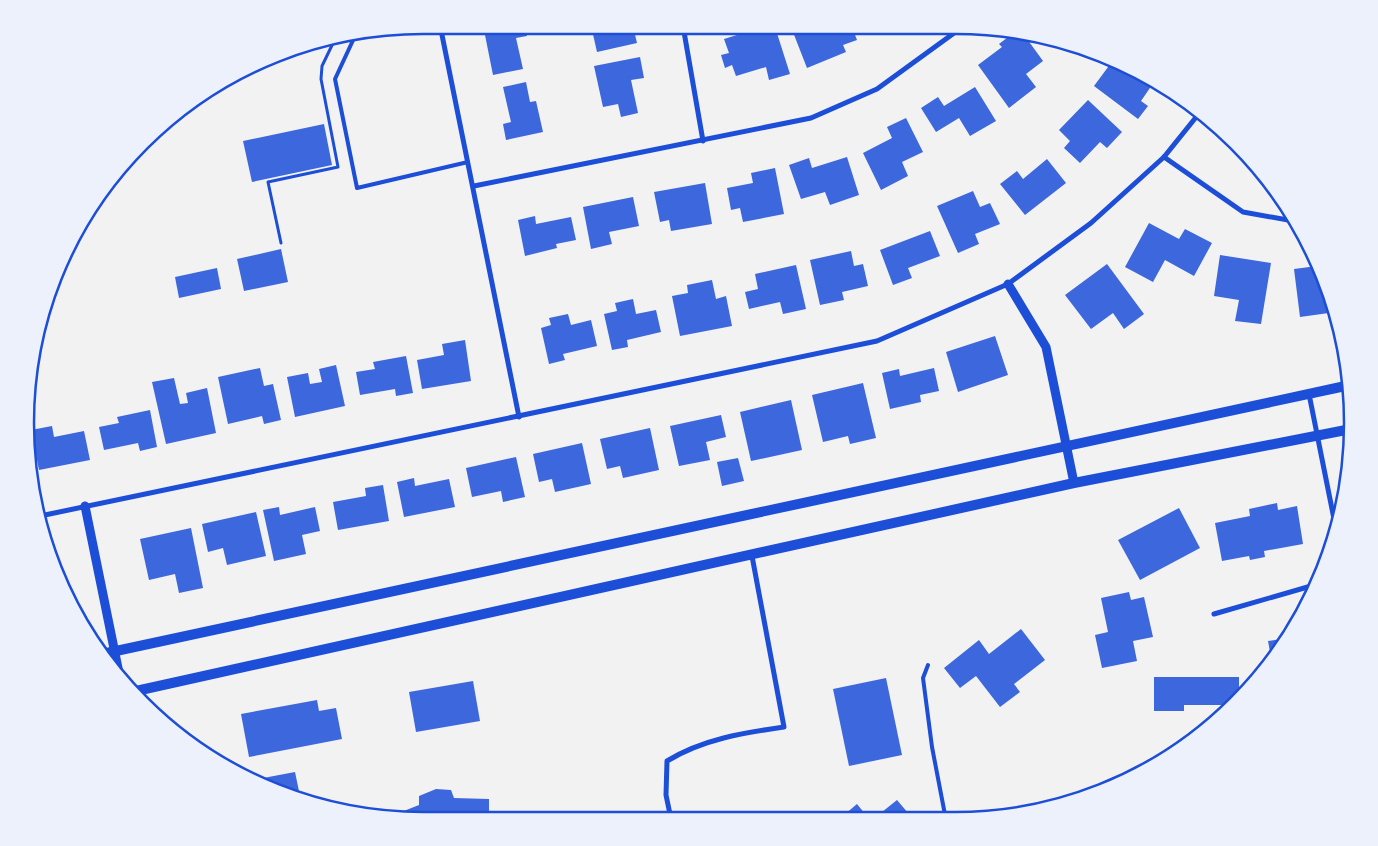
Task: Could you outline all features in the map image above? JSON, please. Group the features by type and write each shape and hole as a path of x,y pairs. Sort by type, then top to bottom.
{"main road":[{"path":"109,653 1065,445 1342,387"},
{"path":"140,690 752,556 1074,483 1344,430"}],"street":[{"path":"442,34 519,417"},
{"path":"683,34 702,141"},
{"path":"474,186 811,118 877,89 953,34"},
{"path":"45,515 877,341 1008,284 1091,223 1164,157 1196,117"},
{"path":"1164,157 1242,212 1287,220"},
{"path":"1008,284 1046,347 1074,483"},
{"path":"1309,394 1333,517"},
{"path":"85,506 117,664"},
{"path":"670,812 666,795 667,761 689,748 742,733 784,727 752,556"},
{"path":"1214,614 1308,587"}],"lane":[{"path":"353,40 335,79 357,188 469,162"},
{"path":"928,665 924,678 932,747 944,812"}],"path":[{"path":"281,243 268,182 338,167 321,79 322,66 333,44"}],"building":[{"path":"485,34 527,34 527,36 516,38 523,69 493,75"},
{"path":"593,34 635,34 637,43 597,52"},
{"path":"740,34 777,34 790,74 769,80 766,67 736,76 732,65 725,68 721,55 729,53 724,39"},
{"path":"794,34 855,34 857,40 843,45 846,52 807,68"},
{"path":"1008,37 1028,41 1043,61 1026,74 1036,87 1009,108 978,65 1002,47 999,44"},
{"path":"640,57 644,78 631,80 638,113 621,117 618,104 603,107 594,66"},
{"path":"1109,65 1151,87 1141,101 1148,106 1138,119 1094,86"},
{"path":"526,82 530,102 536,101 543,132 506,140 503,124 511,122 503,87"},
{"path":"975,87 996,121 970,136 959,118 936,132 921,108 938,97 944,106"},
{"path":"1088,100 1122,132 1107,148 1100,142 1080,163 1064,148 1070,141 1059,130"},
{"path":"906,118 923,152 902,162 908,176 881,190 863,153 892,138 887,127"},
{"path":"324,124 332,165 252,182 243,141"},
{"path":"847,157 859,195 830,205 825,192 801,199 789,165 809,158 812,168"},
{"path":"1047,159 1066,183 1025,215 1000,184 1017,171 1023,179"},
{"path":"775,168 784,214 743,222 740,208 731,210 727,188 753,183 751,173"},
{"path":"705,183 712,224 671,231 669,220 660,222 654,192"},
{"path":"973,191 980,207 990,203 1000,224 975,234 979,244 958,253 937,206"},
{"path":"633,197 639,226 609,232 612,244 591,249 583,207"},
{"path":"535,216 536,224 571,217 576,240 556,244 557,248 525,256 518,220"},
{"path":"1149,223 1179,239 1185,229 1212,243 1194,276 1165,260 1153,282 1125,267"},
{"path":"930,231 940,256 908,268 912,278 893,285 880,250"},
{"path":"281,249 288,282 244,291 237,259"},
{"path":"851,251 854,266 863,264 868,286 842,292 844,300 820,305 810,260"},
{"path":"1220,255 1271,263 1261,324 1235,321 1239,300 1214,296"},
{"path":"1107,264 1144,314 1124,329 1113,313 1091,329 1065,295"},
{"path":"796,265 806,309 783,314 780,302 749,309 745,292 758,289 755,274"},
{"path":"1312,267 1328,313 1300,317 1294,269"},
{"path":"217,268 221,289 179,298 175,277"},
{"path":"712,280 716,299 726,296 732,326 680,336 672,296 688,293 687,285"},
{"path":"633,299 636,314 656,310 661,332 627,340 628,347 612,350 604,314 617,311 615,303"},
{"path":"568,314 571,325 591,320 597,346 563,354 565,360 549,364 541,328 551,325 549,318"},
{"path":"995,336 1008,375 958,392 946,352"},
{"path":"465,340 471,381 422,389 417,360 444,355 442,344"},
{"path":"406,356 413,393 396,396 395,389 360,395 356,372 375,369 373,362"},
{"path":"336,365 345,406 295,417 287,377 308,373 310,384 322,382 319,369"},
{"path":"260,368 264,386 273,384 281,420 264,424 262,416 228,424 218,377"},
{"path":"934,368 939,391 920,395 921,402 890,409 882,373 899,369 900,376"},
{"path":"174,378 180,404 188,403 186,393 207,388 216,433 166,444 152,382"},
{"path":"863,383 876,438 850,444 848,436 823,442 812,395"},
{"path":"791,400 802,450 751,461 740,412"},
{"path":"150,410 157,447 140,451 138,443 104,450 99,427 119,423 117,417"},
{"path":"721,415 726,437 706,442 710,460 679,466 670,426"},
{"path":"52,426 54,437 84,431 90,460 39,470 35,451 34,429"},
{"path":"650,428 659,470 623,478 620,466 607,469 600,439"},
{"path":"582,443 591,484 555,492 552,479 539,482 533,454"},
{"path":"516,457 525,497 503,502 501,491 472,497 466,468"},
{"path":"738,458 744,481 722,486 717,462"},
{"path":"414,478 415,486 449,479 455,507 404,517 397,482"},
{"path":"383,485 389,521 338,530 333,502 366,496 365,488"},
{"path":"1277,503 1278,510 1297,506 1303,544 1264,551 1265,557 1250,560 1249,556 1222,561 1215,523 1250,516 1249,509"},
{"path":"279,507 280,515 315,507 320,531 302,535 306,554 274,561 263,510"},
{"path":"1179,508 1200,548 1140,580 1118,540"},
{"path":"256,512 266,556 227,565 223,548 208,552 202,524"},
{"path":"191,528 203,588 179,593 175,574 149,580 140,539"},
{"path":"1129,592 1131,600 1144,597 1153,637 1133,641 1137,661 1102,668 1095,635 1108,632 1101,598"},
{"path":"1021,629 1045,660 1014,684 1020,692 1000,707 976,676 960,688 944,668 979,640 989,654"},
{"path":"1279,639 1270,652 1268,641"},
{"path":"1154,677 1239,677 1239,689 1223,705 1184,705 1184,711 1154,711"},
{"path":"886,678 902,755 849,766 833,689"},
{"path":"473,681 480,721 416,732 409,692"},
{"path":"317,700 319,711 336,708 342,739 249,757 241,714"},
{"path":"295,772 299,792 274,783 263,778"},
{"path":"436,789 451,790 454,798 489,799 489,812 403,811 419,805 419,796"},
{"path":"897,800 907,812 882,812"},
{"path":"857,804 864,812 848,812"}]}
